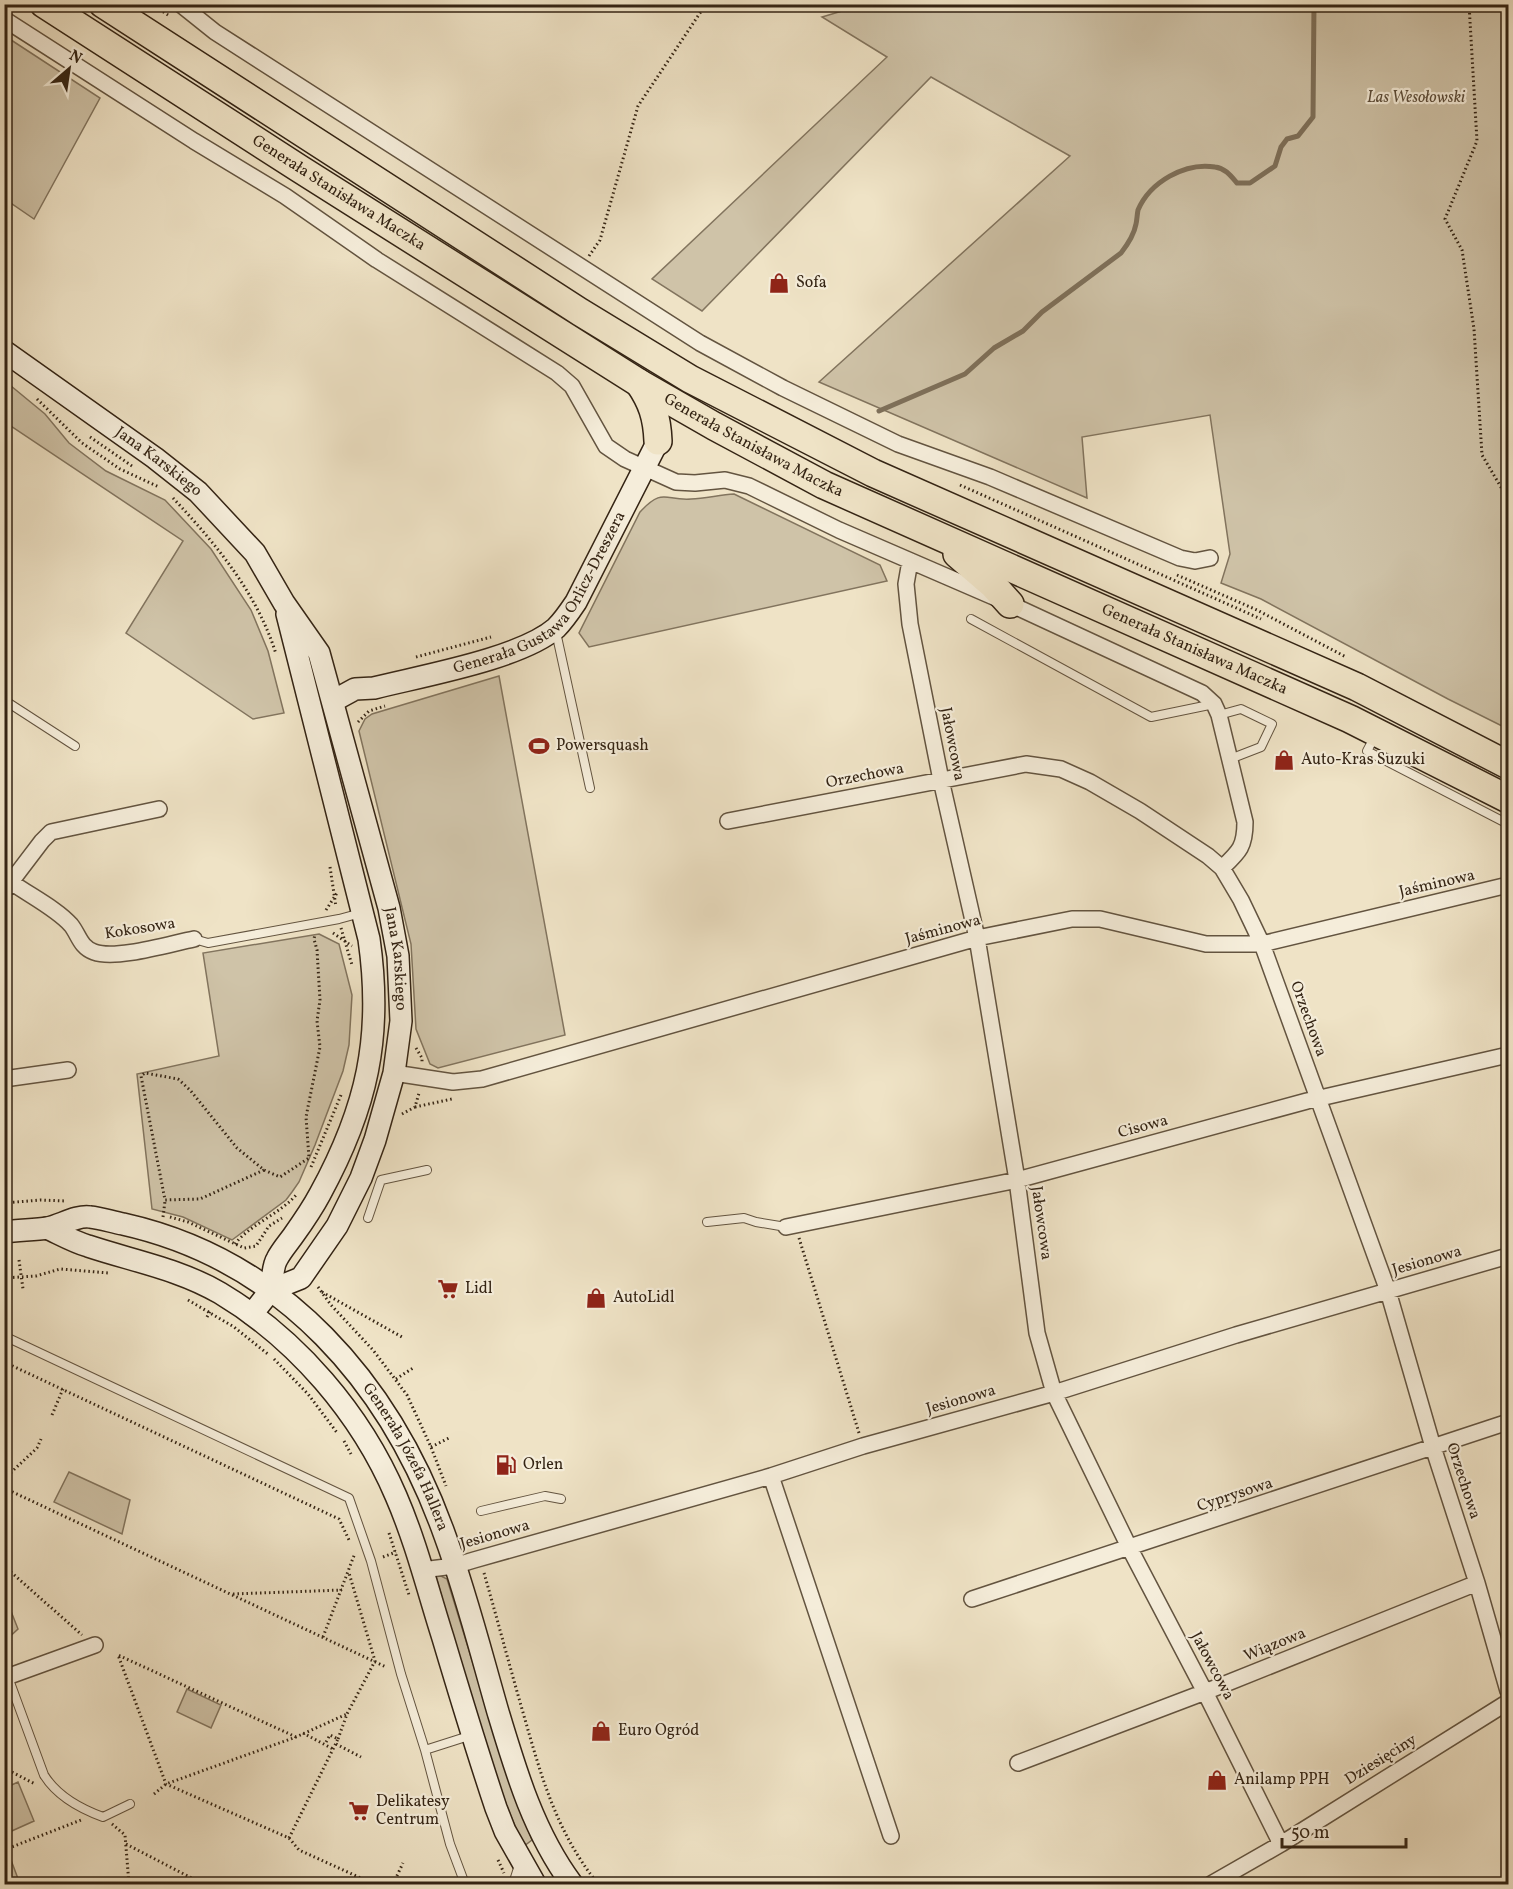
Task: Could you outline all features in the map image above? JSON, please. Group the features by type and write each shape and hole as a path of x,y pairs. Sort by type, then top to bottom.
{"highway":[{"name":"Generała Stanisława Maczka","path":"45,4 639,383 714,426 824,485 1288,690 1509,799"},
{"name":"Generała Stanisława Maczka","path":"105,5 580,312 690,379 873,473 1357,687 1509,765"},
{"path":"639,383 651,400 657,420 658,441"},
{"path":"658,441 675,430 694,424 714,426"},
{"path":"936,536 993,585 1010,604"}],"street":[{"path":"180,4 215,32 700,343 898,444 990,477 1180,558 1195,561 1210,558"},
{"path":"4,19 194,141 285,195 377,260 557,373 572,386 580,397 606,446 625,459 676,482 737,481 1194,688 1216,709 1245,822 1245,840 1238,853 1222,868"},
{"name":"Jana Karskiego","path":"4,351 198,492 255,553 284,603 319,654 333,701 389,908 398,956 401,1021 394,1072 375,1140 361,1178 337,1226 301,1278 271,1290"},
{"name":"Generała Gustawa Orlicz-Dreszera","path":"309,706 333,701 355,689 374,688 485,660 531,643 555,629 576,602 658,441"},
{"name":"Jałowcowa","path":"910,561 906,584 910,624 940,780 976,938 1017,1180 1037,1334 1054,1393 1130,1549 1281,1844"},
{"name":"Jana Karskiego","path":"252,1314 271,1290 276,1260 308,1215 351,1129 363,1095 374,1037 373,966 363,912 284,603"},
{"name":"Orzechowa","path":"728,821 1026,764 1061,769 1111,793 1189,842 1222,868 1241,900 1262,944 1388,1291 1433,1447 1509,1691"},
{"name":"Kokosowa","path":"159,809 51,832 8,886 63,918 74,929 81,943 92,952 121,954 194,939"},
{"name":"Jaśminowa","path":"394,1072 423,1079 453,1082 482,1079 976,938 1072,919 1118,923 1206,944 1262,944 1509,885"},
{"name":"Cisowa","path":"791,1226 1017,1180 1317,1098 1509,1055"},
{"path":"4,1078 68,1070"},
{"path":"351,1129 375,1140"},
{"name":"Generała Józefa Hallera","path":"4,1232 47,1228 87,1216 150,1230 226,1261 271,1290 299,1312 337,1351 383,1409 420,1472 446,1537 519,1782 546,1843 572,1884"},
{"name":"Generała Józefa Hallera","path":"47,1228 87,1246 182,1275 220,1293 252,1314 316,1373 357,1426 396,1495 422,1570 495,1808 520,1860 535,1884"},
{"name":"Jesionowa","path":"422,1570 454,1566 771,1476 863,1446 1054,1393 1236,1335 1509,1256"},
{"path":"316,1373 337,1351"},
{"name":"Cyprysowa","path":"972,1599 1130,1549 1509,1422"},
{"path":"771,1476 891,1836"},
{"name":"Wiązowa","path":"1018,1763 1205,1692 1476,1583"},
{"path":"6,1678 92,1646"},
{"name":"Dziesięciny","path":"1211,1884 1281,1844 1509,1701"},
{"path":"520,1860 546,1843"}],"lane":[{"path":"971,619 1151,717 1216,709 1241,709 1272,724 1261,747 1230,759"},
{"path":"555,629 590,788"},
{"path":"4,700 75,746"},
{"path":"1377,732 1367,751 1509,824"},
{"path":"194,939 208,943 339,919 363,912"},
{"path":"368,1218 381,1180 427,1170"},
{"path":"708,1222 744,1218 756,1222 791,1226"},
{"path":"4,1336 349,1498 371,1561 400,1674 450,1844 465,1884"},
{"path":"481,1510 545,1496 561,1499"},
{"path":"6,1678 44,1775 56,1791 99,1816 130,1804"},
{"path":"424,1750 472,1735"},
{"path":"513,1884 520,1860"}],"path":[{"path":"579,265 587,259 600,240 638,106 706,4"},
{"path":"1469,4 1477,141 1445,219 1461,250 1474,328 1482,455 1508,499 1509,560"},
{"path":"33,395 82,443 120,470 165,491"},
{"path":"89,436 136,468"},
{"path":"170,495 225,557 256,607 277,657"},
{"path":"1173,573 1257,610 1349,658"},
{"path":"413,658 499,635"},
{"path":"330,863 334,897 353,968"},
{"path":"332,932 326,909 339,890"},
{"path":"163,1217 165,1200 141,1076 145,1073 178,1079 190,1090 237,1148 264,1170 280,1177 309,1158 306,1117 320,1047 317,1021 320,1000 317,950 314,939 316,930 332,932 352,946"},
{"path":"309,1170 341,1094"},
{"path":"416,1107 454,1098"},
{"path":"165,1200 200,1199 264,1170"},
{"path":"226,1261 239,1239 287,1205 301,1188"},
{"path":"244,1248 256,1246 269,1226 284,1216"},
{"path":"791,1226 863,1446"},
{"path":"19,1260 23,1289"},
{"path":"4,1278 36,1276 60,1269 119,1276"},
{"path":"319,1291 402,1337"},
{"path":"180,1296 234,1327 269,1355 308,1394 353,1456"},
{"path":"4,1362 339,1519 359,1564"},
{"path":"396,1379 413,1368"},
{"path":"52,1415 63,1389"},
{"path":"432,1447 451,1437"},
{"path":"4,1479 30,1454 41,1439"},
{"path":"4,1488 400,1674"},
{"path":"386,1524 409,1597"},
{"path":"323,1637 355,1553"},
{"path":"480,1558 541,1776 553,1809 578,1857 598,1884"},
{"path":"4,1566 80,1632 92,1646"},
{"path":"289,1838 336,1744 347,1714 375,1661 349,1573"},
{"path":"232,1594 342,1590"},
{"path":"296,1737 118,1655 166,1784 289,1838 299,1850 374,1884"},
{"path":"154,1794 166,1784 296,1737 347,1714"},
{"path":"303,1733 333,1749"},
{"path":"325,1744 330,1735 338,1738"},
{"path":"336,1744 361,1757"},
{"path":"4,1768 35,1784 56,1791"},
{"path":"4,1850 99,1816 125,1835 129,1884"},
{"path":"126,1844 203,1884"},
{"path":"496,1854 505,1876"},
{"path":"393,1884 403,1863"},
{"path":"497,1879 497,1884"}],"green space":[{"name":"Las Wesołowski","path":"862,5 1508,5 1508,729 1261,599 1221,583 1230,554 1210,415 1082,437 1087,498 819,382 1070,156 931,77 702,311 652,279 887,57 822,17"},
{"path":"5,36 100,98 34,219 5,199"},
{"path":"5,381 45,414 69,443 106,471 165,500 211,549 251,610 268,651 284,713 253,719 126,633 183,541 5,422"},
{"path":"734,494 880,565 887,581 589,647 579,633 640,512 659,497 691,499"},
{"path":"499,676 565,1035 438,1068 430,1064 416,1029 411,944 359,731 365,719 372,714"},
{"path":"319,934 339,944 352,995 349,1045 343,1071 299,1182 286,1200 232,1240 183,1217 152,1209 137,1074 219,1056 203,953"},
{"path":"69,1472 130,1500 122,1534 54,1502"},
{"path":"435,1573 447,1579 507,1774 532,1840 524,1846 485,1746"},
{"path":"5,1596 18,1629 4,1641"},
{"path":"187,1689 221,1705 211,1728 177,1712"},
{"path":"18,1782 34,1821 5,1834 5,1788"},
{"path":"11,1860 20,1884 5,1884 5,1863"}],"waterway":[{"path":"879,411 965,374 994,348 1023,331 1042,312 1121,253 1132,236 1138,210 1144,200 1151,191 1170,176 1204,166 1225,171 1237,183 1250,183 1275,166 1281,147 1287,139 1298,136 1313,117 1314,4"}],"place":[{"name":"Sofa","path":"779,283"},
{"name":"Powersquash","path":"539,746"},
{"name":"Auto-Kras Suzuki","path":"1284,760"},
{"name":"Lidl","path":"448,1289"},
{"name":"AutoLidl","path":"596,1298"},
{"name":"Orlen","path":"506,1465"},
{"name":"Euro Ogród","path":"601,1731"},
{"name":"Anilamp PPH","path":"1217,1780"},
{"name":"Delikatesy Centrum","path":"359,1811"}]}
